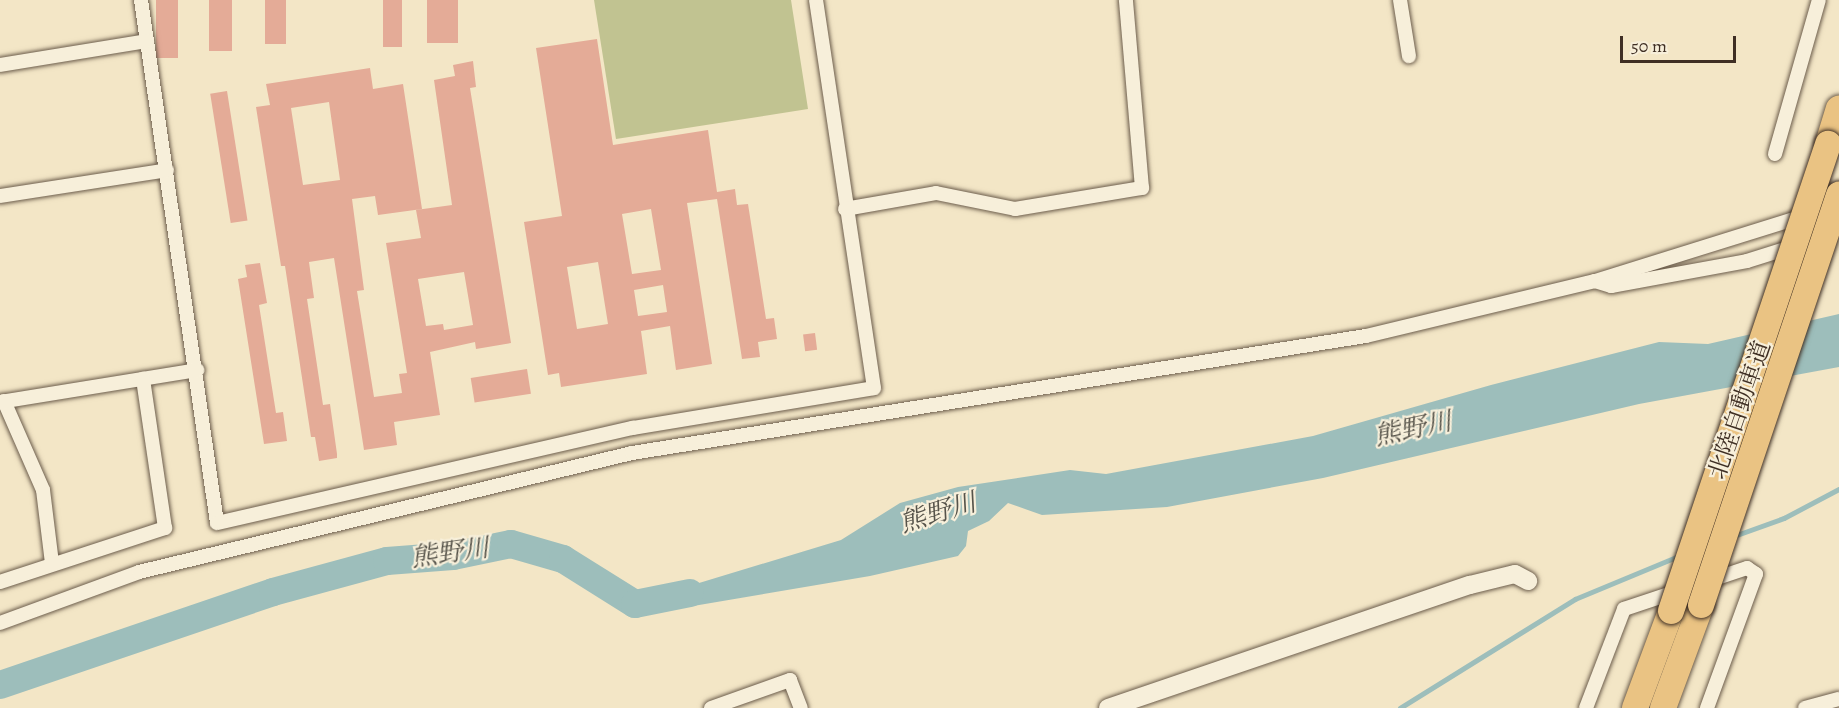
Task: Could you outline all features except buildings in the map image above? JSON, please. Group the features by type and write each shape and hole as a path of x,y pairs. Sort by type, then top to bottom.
{"highway":[{"name":"北陸自動車道","path":"1635,708 1671,610 1839,109"},
{"name":"北陸自動車道","path":"1663,708 1701,605 1839,195"}],"street":[{"path":"141,0 197,370 217,523 633,428 874,388 845,209 816,0"},
{"path":"845,209 936,193 1015,209 1142,188 1126,0"},
{"path":"1400,0 1409,56"},
{"path":"1775,154 1819,0"},
{"path":"0,65 147,41"},
{"path":"0,195 167,170"},
{"path":"0,623 139,572 632,453 1366,336 1595,281 1839,205"},
{"path":"1595,281 1611,286 1747,261 1839,231"},
{"path":"52,563 43,490 2,401 197,370"},
{"path":"0,582 52,563 165,528 143,379"},
{"path":"1586,708 1624,609 1747,568 1756,574 1707,708"},
{"path":"1108,708 1470,585 1515,574 1528,581"},
{"path":"711,708 790,680 801,708"},
{"path":"1805,708 1839,699"}],"green space":[{"path":"594,0 791,0 808,109 616,139"}],"water":[{"path":"1839,314 1839,367 1639,404 1323,478 1167,507 1042,515 1008,503 989,521 968,531 966,546 958,556 870,576 646,614 653,597 841,540 900,503 958,487 1070,470 1106,474 1313,436 1491,385 1659,342 1708,344"}],"waterway":[{"path":"1734,536 1784,518 1839,489"},
{"name":"熊野川","path":"0,685 273,592 387,561 453,556 511,544 563,559 635,604 690,593"},
{"path":"1400,708 1575,599 1681,555"}]}
